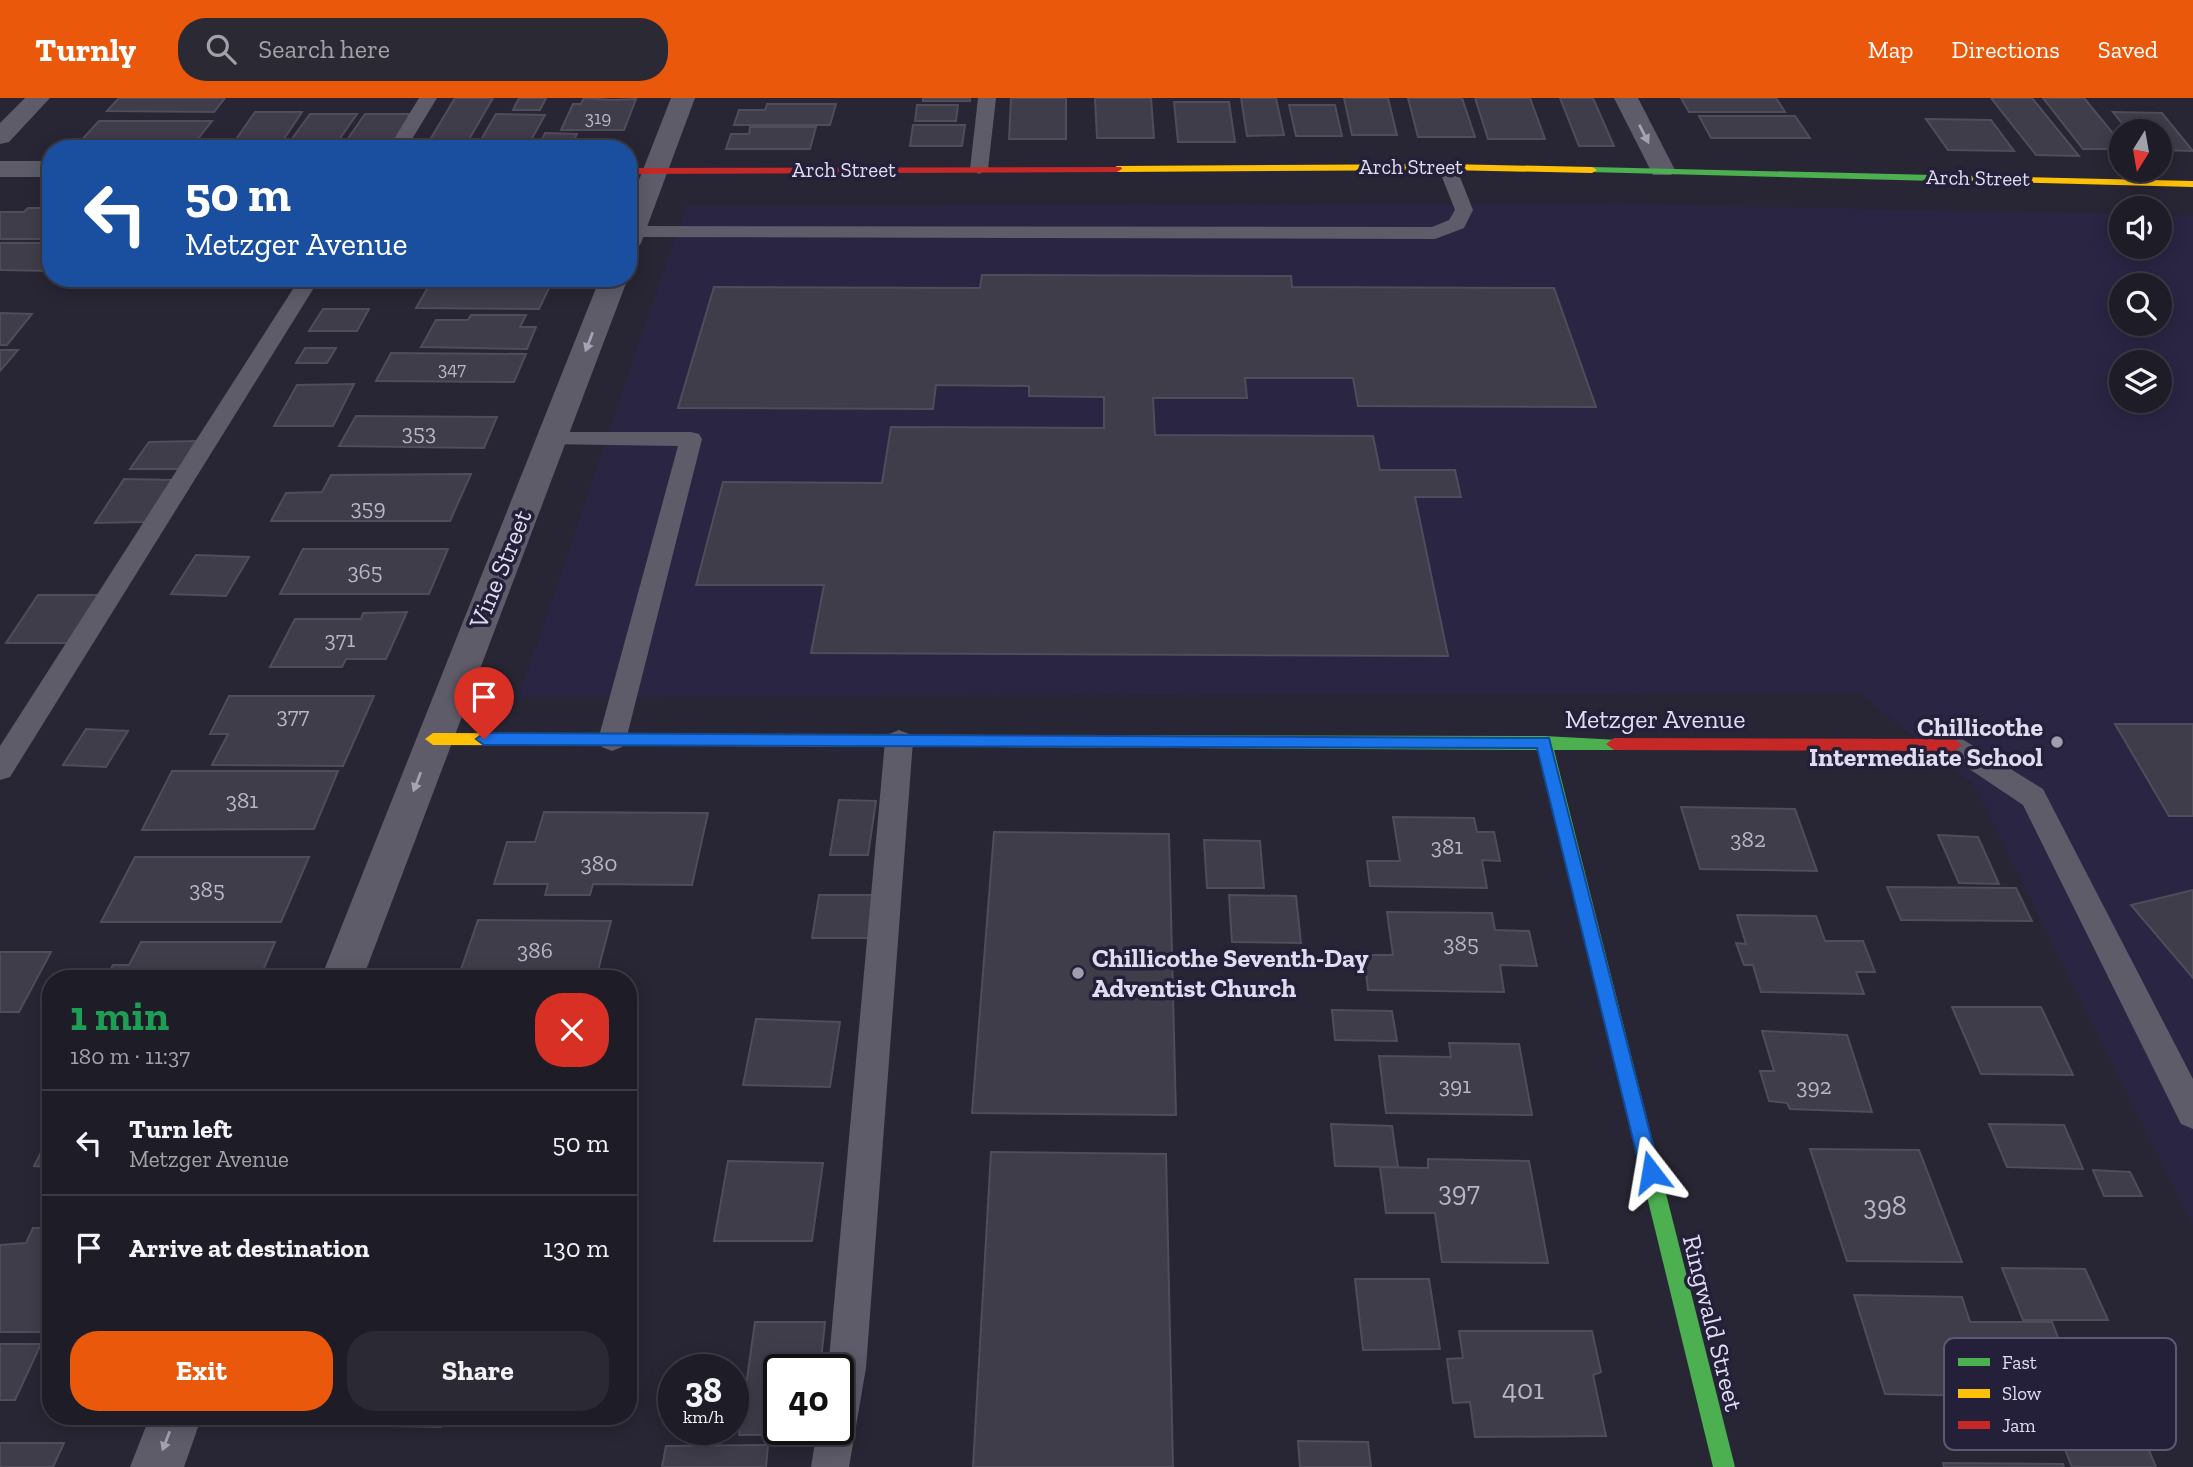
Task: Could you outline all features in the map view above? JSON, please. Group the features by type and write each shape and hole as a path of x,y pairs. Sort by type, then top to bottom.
{"street":[{"path":"0,137 38,98"},
{"path":"637,220 682,98"},
{"path":"1626,98 1662,170"},
{"name":"Arch Street","path":"637,171 1447,167 2193,184"},
{"path":"0,169 42,169"},
{"name":"Vine Street","path":"345,970 610,287"},
{"name":"Metzger Avenue","path":"433,739 1954,745"},
{"name":"Ringwald Street","path":"1544,743 1724,1467"},
{"path":"157,1467 173,1425"}],"lane":[{"path":"402,140 428,98"},
{"path":"979,169 987,98"},
{"path":"637,237 1435,233 1457,224 1464,210 1447,167"},
{"path":"0,769 304,287"},
{"path":"551,439 691,439 612,740"},
{"path":"848,1354 899,741"},
{"path":"1954,745 2033,797 2193,1113"},
{"path":"830,1467 834,1445"}],"shaded area":[{"name":"Chillicothe Intermediate School","path":"1624,204 2109,214 2109,259 2172,259 2172,215 2193,216 2193,1225 1975,786 1859,693 519,697 686,206"}],"building":[{"path":"119,98 225,98 214,112 107,111"},
{"path":"455,98 493,98 469,140 430,140"},
{"path":"519,98 546,98 540,110 513,110"},
{"path":"584,98 636,99 624,130 561,130 573,104 581,104"},
{"path":"923,98 970,98 970,101 923,101"},
{"path":"1011,98 1066,98 1066,139 1009,139"},
{"path":"1095,98 1151,98 1154,138 1097,138"},
{"path":"1241,98 1276,98 1284,135 1247,136"},
{"path":"1344,98 1388,98 1397,135 1352,135"},
{"path":"1408,98 1462,98 1475,137 1418,137"},
{"path":"1475,98 1530,98 1545,139 1488,139"},
{"path":"1560,98 1593,98 1614,146 1579,146"},
{"path":"1681,98 1776,98 1785,112 1689,112"},
{"path":"1991,98 2032,98 2079,156 2036,155"},
{"path":"2043,98 2084,98 2109,128 2109,149 2083,149"},
{"path":"1174,102 1229,102 1235,142 1178,142"},
{"path":"767,104 836,104 830,125 734,125 739,110 765,110"},
{"path":"917,105 958,105 956,121 915,121"},
{"path":"1289,105 1335,105 1342,136 1296,136"},
{"path":"255,112 302,112 283,140 235,140"},
{"path":"2113,112 2162,113 2167,119 2119,119"},
{"path":"310,114 357,114 339,140 291,140"},
{"path":"365,114 411,114 396,140 347,140"},
{"path":"496,114 545,115 531,140 481,140"},
{"path":"1699,116 1795,116 1810,138 1711,138"},
{"path":"1926,119 1991,120 2014,151 1948,150"},
{"path":"99,121 212,121 197,140 82,140"},
{"path":"913,125 965,125 962,146 910,146"},
{"path":"2172,125 2193,151 2172,150"},
{"path":"750,127 816,127 810,149 726,149 731,134 749,134"},
{"path":"545,133 577,134 574,140 542,140"},
{"path":"28,208 42,208 42,239 0,239 0,212 24,212"},
{"path":"0,243 42,243 42,271 0,270"},
{"path":"982,275 1291,276 1292,287 1554,288 1596,407 1358,406 1353,378 1245,378 1247,398 1153,398 1155,435 1373,436 1380,470 1455,470 1461,497 1415,497 1448,656 811,653 824,585 696,585 723,482 882,483 891,427 1104,428 1104,397 1029,396 1029,386 936,385 933,409 678,408 714,287 980,288"},
{"path":"428,287 549,288 539,309 416,308"},
{"path":"323,309 369,309 357,331 309,331"},
{"path":"0,313 32,314 7,345 0,345"},
{"path":"471,315 526,315 520,327 536,327 527,349 421,347 436,320 468,320"},
{"path":"305,348 336,348 327,363 296,363"},
{"path":"0,350 18,350 0,371"},
{"path":"391,353 526,354 514,382 376,381"},
{"path":"354,384 333,426 274,426 297,385"},
{"path":"356,416 497,417 484,448 339,446"},
{"path":"196,441 179,469 130,469 149,442"},
{"path":"471,474 450,521 271,521 286,493 322,492 331,475"},
{"path":"124,479 172,480 145,522 95,523"},
{"path":"303,549 448,549 429,594 280,594"},
{"path":"196,555 249,557 226,596 171,594"},
{"path":"38,595 102,595 72,643 6,643"},
{"path":"407,612 386,659 346,659 342,667 270,667 295,619 361,619 363,613"},
{"path":"229,696 374,696 343,766 212,765 228,734 210,734"},
{"path":"2115,724 2193,724 2193,816 2169,816"},
{"path":"86,729 128,731 106,767 63,765"},
{"path":"172,771 338,771 314,829 142,830"},
{"path":"839,800 876,801 868,855 830,855"},
{"path":"1681,807 1795,809 1817,871 1700,869"},
{"path":"544,812 708,813 692,885 593,884 590,895 545,895 548,884 494,884 507,842 535,842"},
{"path":"1393,817 1474,818 1477,832 1494,832 1500,861 1482,860 1487,888 1370,886 1367,861 1400,861"},
{"name":"Chillicothe Seventh-Day Adventist Church","path":"994,832 1169,834 1176,1115 972,1113"},
{"path":"1938,835 1978,837 1999,884 1959,883"},
{"path":"1204,840 1260,841 1264,888 1207,888"},
{"path":"135,857 309,857 281,922 101,922"},
{"path":"1887,887 2016,888 2032,921 1901,920"},
{"path":"2193,890 2193,978 2131,905"},
{"path":"819,895 875,895 869,938 812,938"},
{"path":"1229,895 1296,896 1301,943 1232,942"},
{"path":"1387,912 1492,913 1495,930 1529,931 1537,966 1500,965 1504,992 1368,990 1364,955 1393,955"},
{"path":"1737,915 1816,916 1825,941 1863,941 1875,972 1856,972 1864,994 1761,992 1753,965 1744,965 1736,943 1746,944"},
{"path":"478,920 611,921 598,970 461,970"},
{"path":"141,942 275,942 263,970 110,970 113,965 129,965"},
{"path":"0,952 51,952 19,1012 0,1012"},
{"path":"1952,1007 2041,1007 2073,1075 1981,1074"},
{"path":"1332,1010 1392,1011 1397,1041 1335,1040"},
{"path":"756,1019 840,1022 830,1087 743,1085"},
{"path":"1762,1031 1847,1035 1872,1112 1790,1109 1787,1103 1769,1101 1760,1071 1774,1071"},
{"path":"1449,1043 1519,1044 1532,1115 1386,1113 1379,1056 1451,1057"},
{"path":"1331,1124 1392,1126 1398,1167 1335,1166"},
{"path":"1989,1124 2064,1125 2083,1169 2007,1167"},
{"path":"1810,1149 1919,1150 1962,1262 1847,1261"},
{"path":"42,1150 42,1166 34,1166"},
{"path":"991,1152 1166,1154 1173,1467 973,1467"},
{"path":"1428,1159 1529,1161 1548,1263 1442,1262 1435,1213 1386,1213 1380,1167 1428,1168"},
{"path":"728,1161 823,1163 812,1241 714,1241"},
{"path":"2093,1170 2130,1172 2142,1196 2104,1196"},
{"path":"33,1228 42,1228 42,1332 0,1332 0,1245 26,1243"},
{"path":"2002,1268 2085,1269 2108,1320 2023,1320"},
{"path":"1355,1279 1429,1279 1440,1349 1363,1350"},
{"path":"1854,1295 1962,1297 1970,1322 2052,1322 2058,1338 1944,1338 1944,1395 1885,1394"},
{"path":"755,1322 825,1322 822,1354 763,1354 763,1435 749,1435 749,1364"},
{"path":"1459,1331 1592,1331 1601,1372 1593,1375 1606,1436 1475,1437 1470,1402 1453,1403 1447,1359 1463,1358"},
{"path":"0,1344 41,1344 15,1400 0,1400"},
{"path":"391,1425 442,1425 441,1427"},
{"path":"1298,1441 1368,1442 1371,1467 1300,1467"},
{"path":"0,1443 64,1443 53,1467 0,1467"},
{"path":"768,1445 766,1467 662,1467 666,1446"},
{"path":"2065,1450 2149,1450 2156,1467 2072,1467"},
{"path":"1943,1463 2063,1464 2064,1467 1944,1467"}],"traffic: fast":[{"path":"1592,170 1976,179"},
{"path":"991,741 1614,744"},
{"path":"1544,742 1724,1467"}],"traffic: slow":[{"path":"1117,169 1447,167 1592,170"},
{"path":"1976,179 2193,184"},
{"path":"433,739 991,741"}],"traffic: jam":[{"path":"637,171 1117,169"},
{"path":"1614,744 1954,745"}],"place":[{"name":"Chillicothe Intermediate School","path":"2057,742"},
{"name":"Chillicothe Seventh-Day Adventist Church","path":"1078,973"}],"route":[{"path":"484,739 1544,743 1651,1172"}]}
